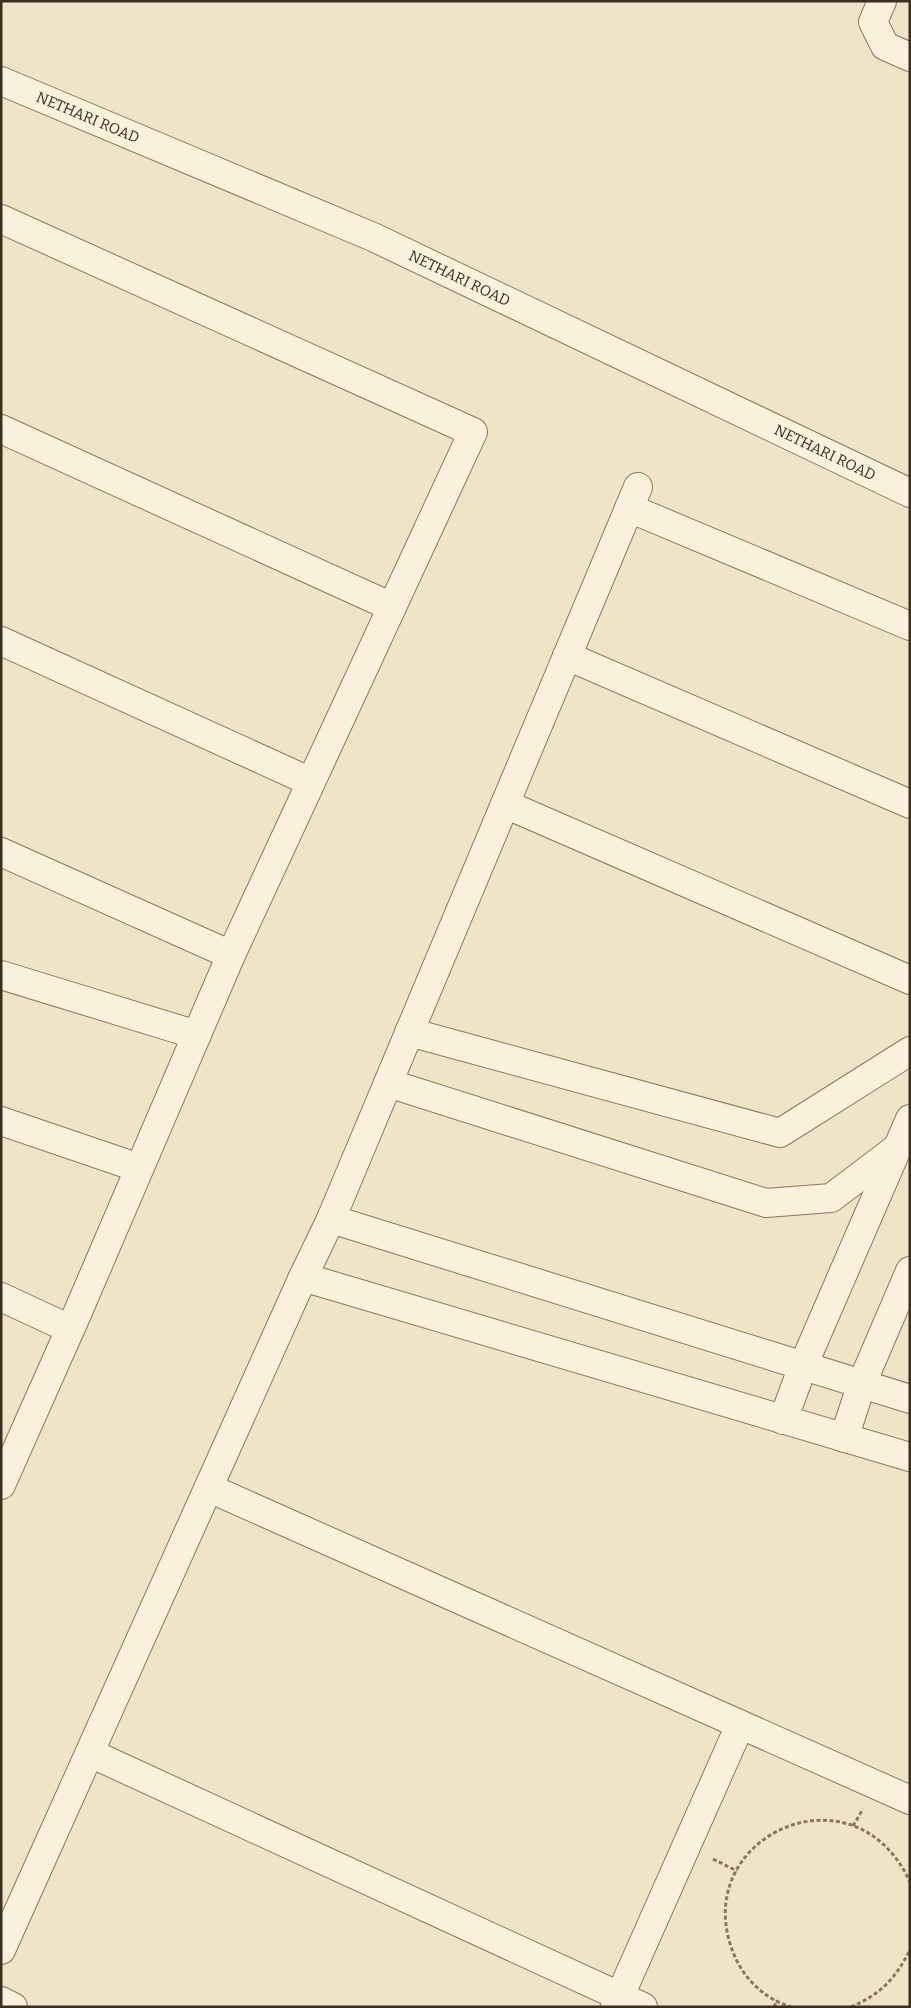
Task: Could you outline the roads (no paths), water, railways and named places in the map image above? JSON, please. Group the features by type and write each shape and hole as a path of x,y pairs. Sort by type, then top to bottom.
{"street":[{"path":"882,1 873,22 877,30 886,46 910,57"},
{"name":"NETHARI ROAD","path":"1,81 374,237 910,493"},
{"path":"1,220 473,432 231,955 1,1485"},
{"path":"1,429 392,607"},
{"path":"1,1950 303,1277 331,1219 634,497 910,626"},
{"path":"1,641 311,782"},
{"path":"567,656 910,804"},
{"path":"505,804 910,980"},
{"path":"1,852 231,955"},
{"path":"1,975 197,1035"},
{"path":"409,1032 780,1133 910,1051"},
{"path":"388,1083 766,1203 831,1198 897,1148"},
{"path":"783,1420 803,1366 910,1119"},
{"path":"1,1121 139,1168"},
{"path":"331,1219 910,1398"},
{"path":"844,1438 862,1383 910,1271"},
{"path":"303,1277 910,1457"},
{"path":"1,1297 70,1329"},
{"path":"209,1488 910,1800"},
{"path":"90,1753 626,2003 740,1725"},
{"path":"1,2001 13,2007"}]}
